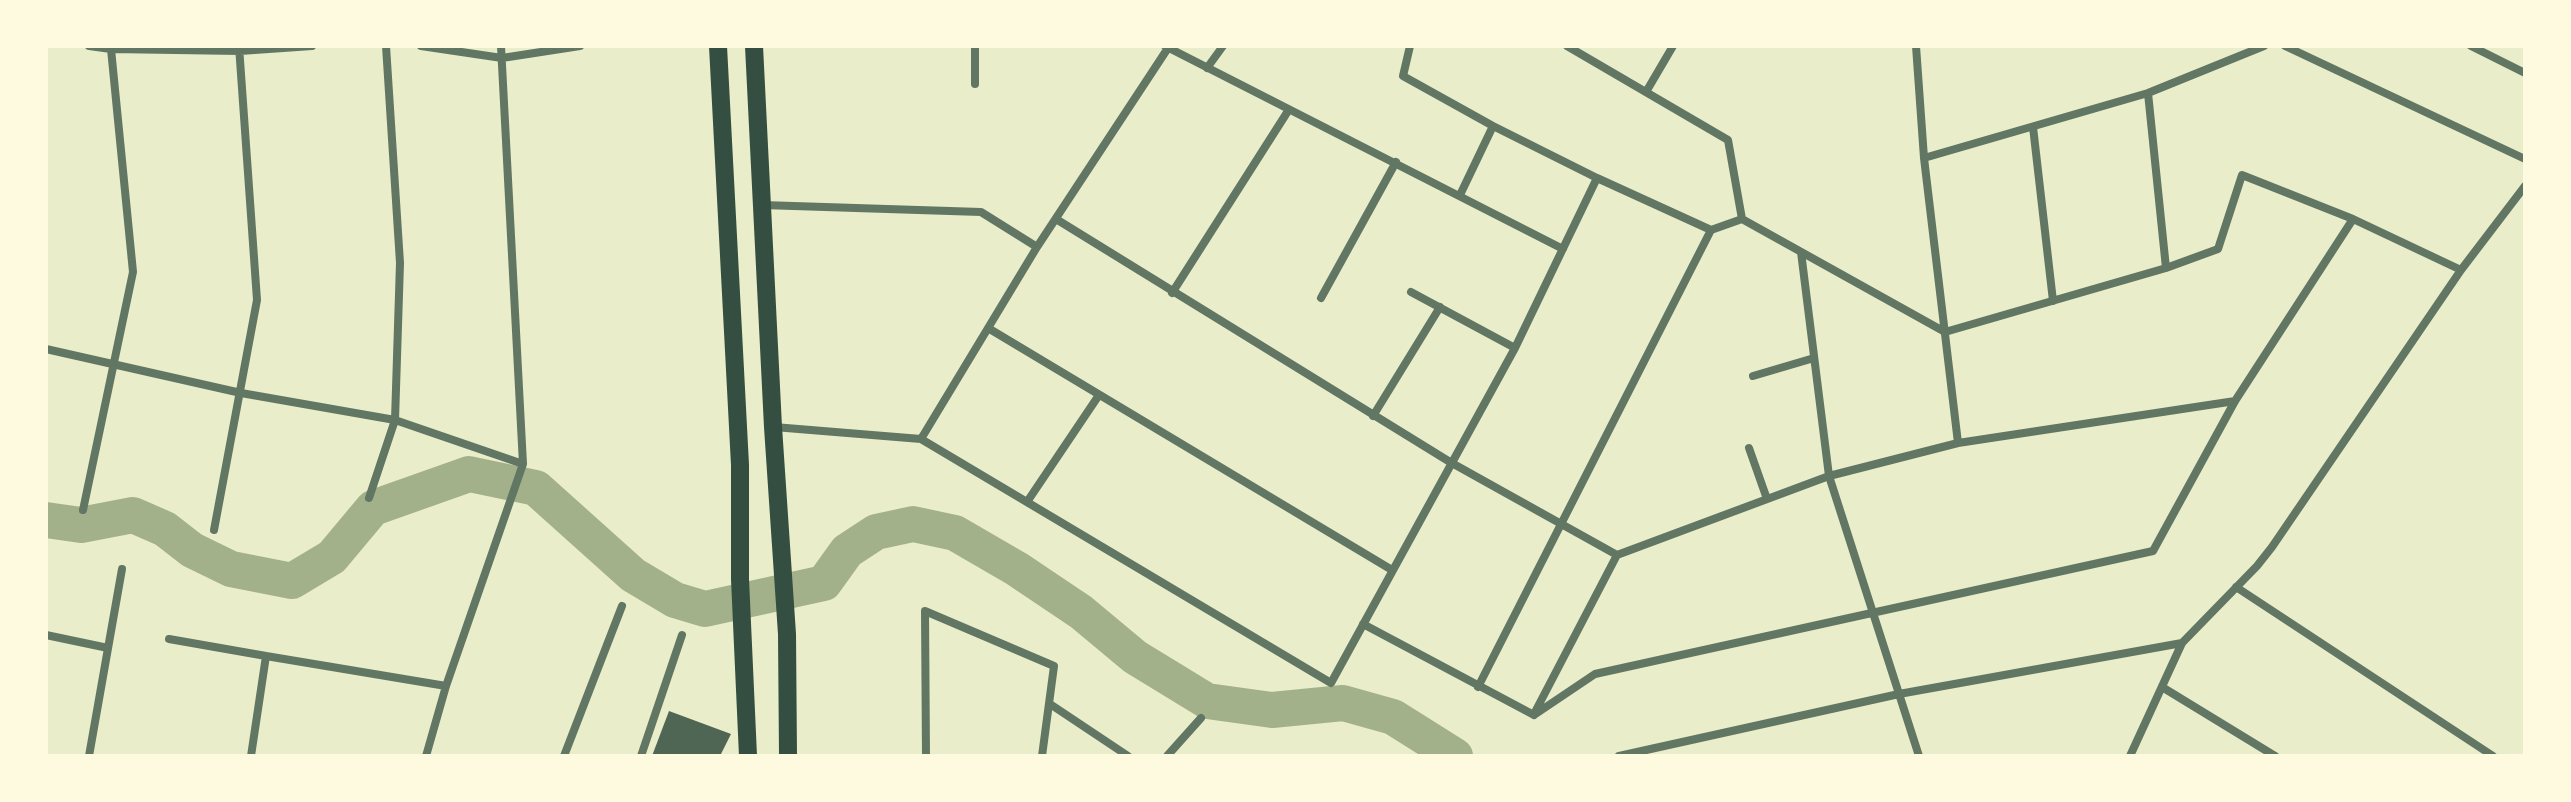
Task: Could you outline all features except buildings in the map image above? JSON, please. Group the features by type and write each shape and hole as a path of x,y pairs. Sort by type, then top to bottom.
{"main road":[{"path":"718,46 740,465 740,579 748,756"},
{"path":"754,46 787,634 788,756"}],"street":[{"path":"89,46 111,49 312,46"},
{"path":"369,498 395,420 400,263 386,46"},
{"path":"421,46 502,58 580,46"},
{"path":"426,756 446,686 523,464 501,46"},
{"path":"975,46 975,84"},
{"path":"1207,68 1223,46"},
{"path":"1410,46 1403,76 1493,126 1711,230"},
{"path":"1567,46 1728,140 1742,219"},
{"path":"1646,92 1673,46"},
{"path":"1916,46 1924,158 1958,443"},
{"path":"1924,158 2148,93 2264,46"},
{"path":"2285,46 2525,159"},
{"path":"2471,46 2525,73"},
{"path":"2496,58 2501,46"},
{"path":"921,439 1037,247 1166,47 1563,249"},
{"path":"214,530 257,300 240,48"},
{"path":"83,510 133,272 111,49"},
{"path":"2148,93 2166,268"},
{"path":"1172,293 1288,111"},
{"path":"1460,195 1493,126"},
{"path":"2033,127 2053,301"},
{"path":"1321,298 1396,162"},
{"path":"1478,687 1711,230 1742,219 1945,332 2166,268 2218,249 2242,175 2353,219 2461,270"},
{"path":"773,427 921,439 1331,683 1515,348 1597,178"},
{"path":"2130,756 2182,643 2272,547 2461,270 2525,186"},
{"path":"761,205 981,212 1037,247"},
{"path":"1056,219 1373,416 1561,526 1617,555"},
{"path":"1534,715 1595,674 2153,551 2235,401 2353,219"},
{"path":"1801,252 1829,476 1919,756"},
{"path":"1411,292 1515,348"},
{"path":"1373,416 1440,307"},
{"path":"988,328 1392,570"},
{"path":"46,349 241,393 395,420 523,464"},
{"path":"1753,376 1814,358"},
{"path":"1027,502 1099,395"},
{"path":"1534,715 1617,555 1829,476 1958,443 2235,401"},
{"path":"1749,448 1767,499"},
{"path":"89,756 122,569"},
{"path":"2236,587 2493,756"},
{"path":"564,756 622,606"},
{"path":"926,756 925,611 1054,666 1042,756"},
{"path":"1363,624 1534,715"},
{"path":"46,635 108,648"},
{"path":"641,756 682,635"},
{"path":"169,639 446,686"},
{"path":"1619,756 1899,694 2182,643"},
{"path":"251,756 266,656"},
{"path":"2162,687 2275,756"},
{"path":"1050,704 1128,756"},
{"path":"1167,756 1201,718"}],"waterway":[{"path":"46,520 81,525 133,515 165,529 192,550 231,569 292,581 332,557 373,508 469,474 536,488 633,575 675,600 705,609 824,583 847,551 876,532 913,524 955,533 1017,569 1081,612 1135,657 1207,701 1272,710 1343,703 1393,717 1455,756"}]}
